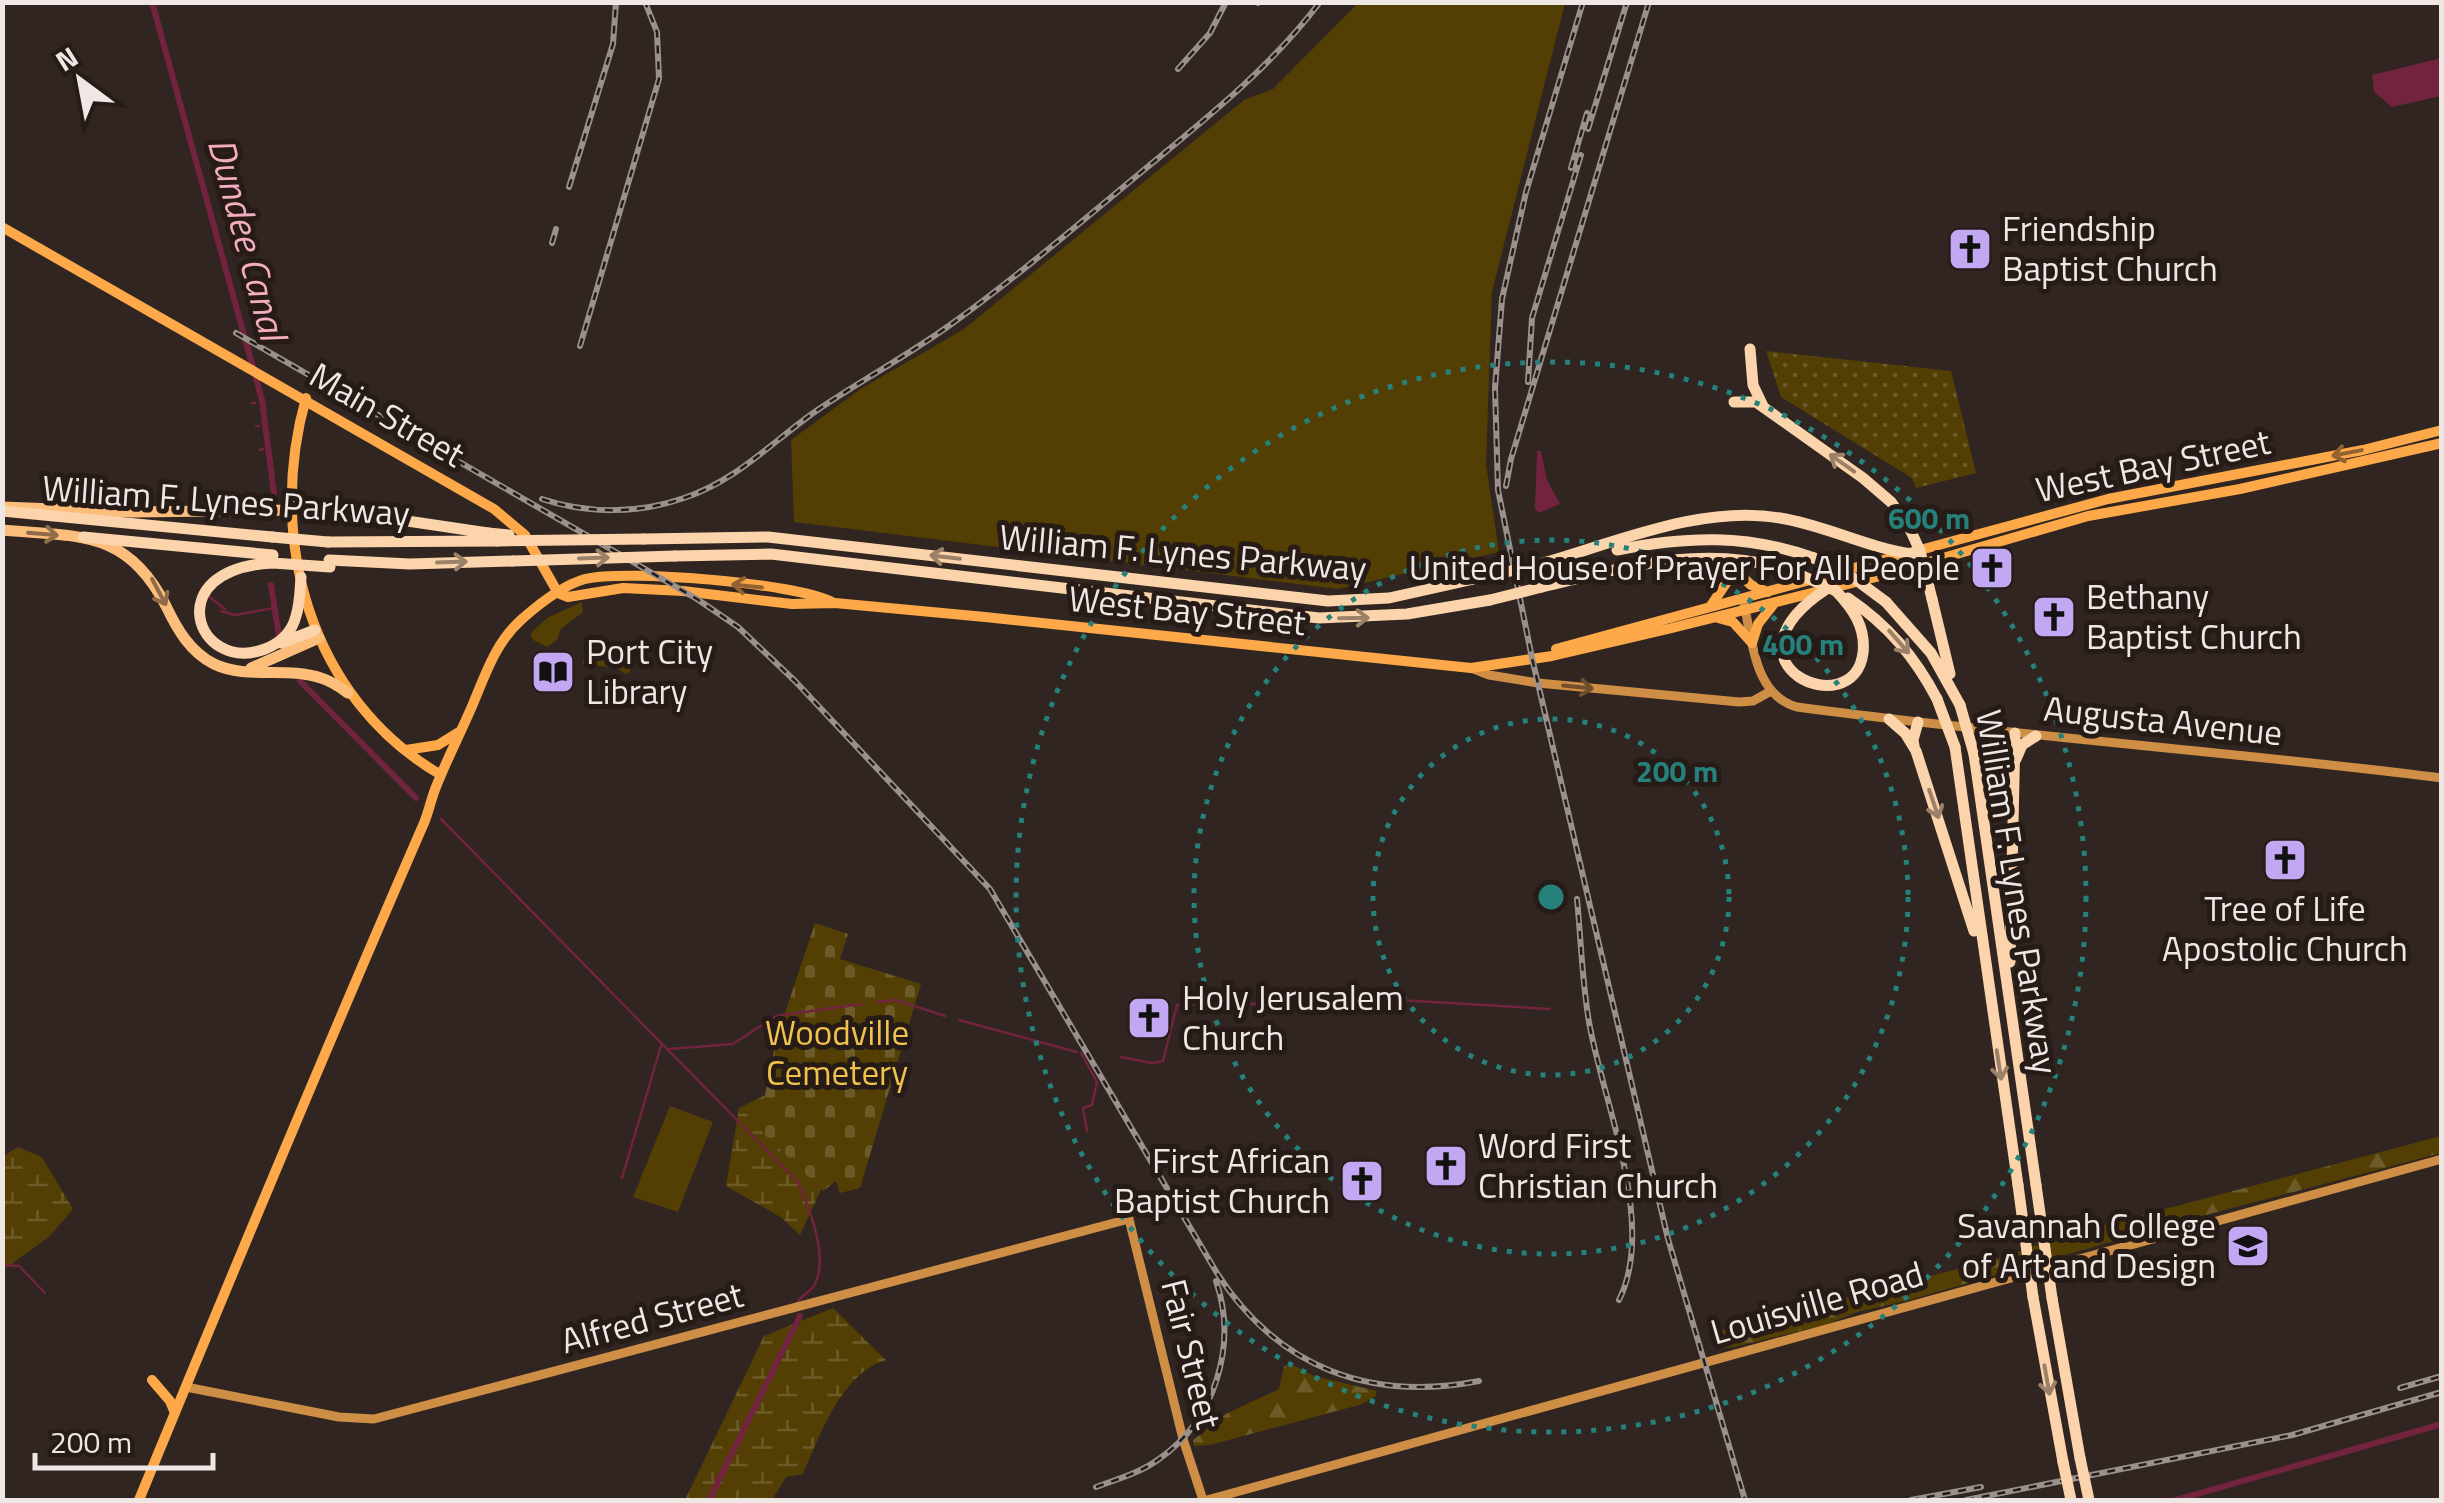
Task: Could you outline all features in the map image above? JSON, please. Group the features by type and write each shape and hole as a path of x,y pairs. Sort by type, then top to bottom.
{"highway":[{"path":"1750,349 1754,385 1766,409"},
{"path":"1734,402 1749,400 1766,409 1892,502 1920,551 1957,699"},
{"path":"2,509 134,512 268,509 293,504 492,537"},
{"name":"William F. Lynes Parkway","path":"2,509 328,542 492,537 768,537 1328,601 1389,598 1654,542 1708,537 1755,541 1814,558 1855,579 1886,602 1931,653 1957,699 1974,754 2052,1298 2089,1500"},
{"path":"1533,566 1702,519 1739,514 1820,526 1892,551 1913,554"},
{"path":"2,530 83,537 117,548 136,560 150,576 188,643 214,664 236,671 312,675 348,692"},
{"name":"William F. Lynes Parkway","path":"83,537 329,563 771,554 1319,618 1407,614 1490,600 1654,562 1701,556 1752,560 1788,568 1880,621 1906,648 1937,699 1955,747 2034,1298 2070,1500"},
{"path":"273,558 221,575 207,586 199,604 200,620 215,643 239,652 317,634"},
{"path":"267,648 284,637 296,618 301,577"},
{"path":"1839,595 1860,624 1864,642 1862,661 1850,677 1838,684 1807,683 1790,668 1782,639 1793,615 1839,595"},
{"path":"236,671 270,662 317,634"},
{"path":"1889,720 1916,751"},
{"path":"1918,722 1912,740 1962,886 1984,969"},
{"path":"2008,981 2013,907 2014,733"},
{"path":"2014,763 2023,745 2036,736"}],"main road":[{"name":"Main Street","path":"2,227 306,398 506,517 525,535 558,593"},
{"path":"306,398 297,431 293,504 301,577 317,634 348,692 404,750 441,775"},
{"name":"West Bay Street","path":"558,593 568,597 623,588 682,591 1471,668 1532,658 1571,644 1744,604 1769,592 2108,498 2363,450 2442,430"},
{"name":"West Bay Street","path":"1744,604 1839,595 2088,516 2240,489 2442,443"},
{"path":"542,564 560,576 583,580"},
{"path":"1752,642 1733,622 1713,612 1735,570 1751,586 1769,592"},
{"name":"West Bay Street","path":"583,580 621,574 656,575 819,595 835,604"},
{"path":"138,1500 491,660 512,628 569,584 583,580"},
{"path":"1752,642 1762,617 1780,602"},
{"path":"1471,668 1538,683 1747,702 1771,692 1761,673 1744,604"},
{"name":"Augusta Avenue","path":"1771,692 1798,708 1889,720 2442,778"},
{"path":"404,750 438,745 460,731"},
{"name":"Louisville Road","path":"1205,1500 2442,1159"},
{"name":"Alfred Street","path":"186,1386 339,1417 374,1420 1129,1220"},
{"name":"Fair Street","path":"1129,1220 1183,1439 1205,1500"},
{"path":"152,1380 175,1413"}],"green space":[{"path":"1359,2 1565,3 1492,292 1486,464 1499,552 1338,589 794,522 791,440 859,390 964,329 1244,100 1273,89"},
{"path":"1766,351 1951,371 1976,473 1916,488 1912,478 1781,397"},
{"path":"582,602 583,612 561,629 557,640 547,647 533,640 530,634 547,618"},
{"path":"584,658 629,662 632,666 625,674 617,668 583,664 582,667"},
{"name":"Woodville Cemetery","path":"815,923 848,934 840,959 921,984 860,1188 840,1193 836,1181 823,1191 758,1128 777,1037"},
{"path":"782,1087 842,1144 800,1235 782,1218 726,1186 739,1108"},
{"path":"670,1106 713,1122 678,1212 633,1197"},
{"path":"2441,1136 2441,1153 1857,1312 1825,1325 1721,1348 1716,1333 2005,1257 2059,1237"},
{"path":"18,1147 42,1157 73,1209 50,1236 3,1270 3,1156"},
{"path":"833,1308 886,1360 857,1378 834,1407 803,1474 786,1477 772,1500 685,1500 764,1336"},
{"path":"1293,1365 1314,1376 1377,1391 1375,1397 1359,1405 1194,1446 1193,1440 1226,1414 1279,1389 1284,1366"}],"shaded area":[{"path":"2441,58 2441,96 2392,107 2374,92 2372,75"},
{"path":"1537,451 1541,451 1547,480 1560,504 1539,513 1535,509"}],"waterway":[{"name":"Dundee Canal","path":"152,2 262,400 274,494"},
{"name":"Dundee Canal","path":"271,585 279,636"},
{"path":"208,596 225,609"},
{"path":"221,611 235,615 274,608"},
{"name":"Dundee Canal","path":"300,681 416,798"},
{"path":"441,819 798,1182 816,1232 820,1260 815,1284 798,1301"},
{"path":"878,1002 896,1000 945,1016"},
{"path":"1358,1000 1550,1009"},
{"path":"1121,1057 1152,1063 1163,1061 1177,1005 1343,1003"},
{"path":"668,1049 733,1044 776,1016 861,1004"},
{"path":"959,1020 1077,1052"},
{"path":"622,1178 661,1046"},
{"path":"1081,1053 1097,1082 1092,1105 1083,1108 1087,1131"},
{"path":"2,1265 19,1266 45,1293"},
{"path":"709,1500 800,1316"},
{"path":"2176,1500 2442,1424"}],"railway":[{"path":"249,2 377,2"},
{"path":"569,187 613,44 616,2"},
{"path":"580,346 659,79 657,32 645,2"},
{"path":"1178,69 1210,33 1226,2"},
{"path":"542,499 595,509 631,509 667,503 720,482 816,411 934,336 1024,269 1237,91 1320,2"},
{"path":"1583,2 1526,192 1502,299 1495,388 1498,490 1532,658 1668,1239 1745,1500"},
{"path":"1588,129 1627,2"},
{"path":"1506,486 1649,2"},
{"path":"1571,168 1587,113"},
{"path":"1528,382 1532,318 1581,155"},
{"path":"552,243 556,229"},
{"path":"236,333 697,599 738,627 795,681 990,889 1217,1273 1241,1306 1268,1333 1298,1354 1364,1381 1401,1386 1479,1381"},
{"path":"1577,899 1589,1022 1630,1200 1629,1270 1619,1300"},
{"path":"1096,1487 1159,1459 1195,1424 1217,1379 1222,1355 1222,1305 1216,1281"},
{"path":"2400,1388 2442,1376"},
{"path":"1966,1500 2292,1435 2442,1392"},
{"path":"1911,1500 1981,1487"}],"place":[{"name":"Friendship Baptist Church","path":"1970,249"},
{"name":"United House of Prayer For All People","path":"1992,568"},
{"name":"Bethany Baptist Church","path":"2054,617"},
{"name":"Port City Library","path":"553,672"},
{"name":"Tree of Life Apostolic Church","path":"2285,860"},
{"name":"Holy Jerusalem Church","path":"1149,1018"},
{"name":"Word First Christian Church","path":"1446,1166"},
{"name":"First African Baptist Church","path":"1362,1181"},
{"name":"Savannah College of Art and Design","path":"2248,1246"}]}
